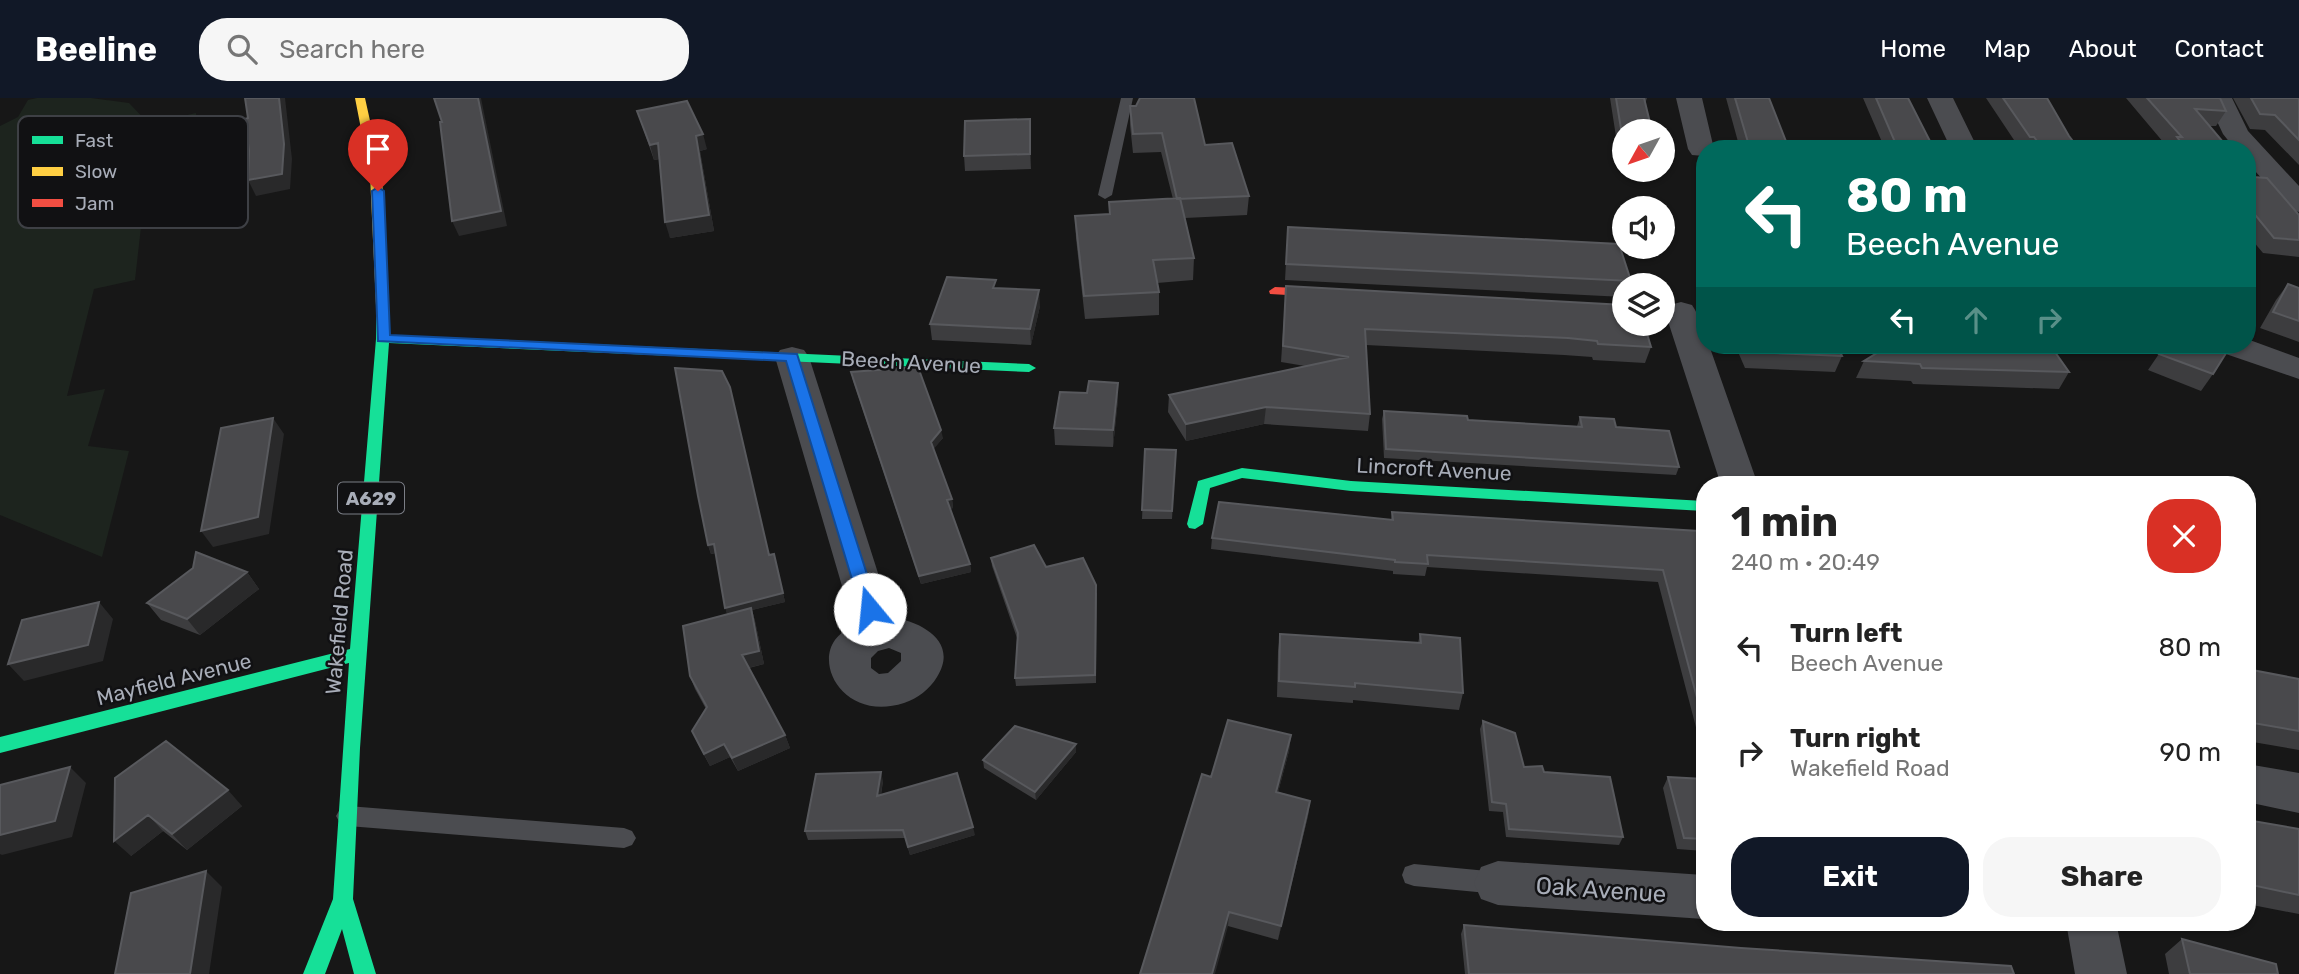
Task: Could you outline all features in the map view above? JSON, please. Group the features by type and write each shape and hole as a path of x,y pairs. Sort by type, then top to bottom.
{"main road":[{"name":"Wakefield Road","path":"314,974 343,900 358,654 383,339 381,212 368,122 360,98"},
{"path":"1275,291 1359,295"},
{"name":"Beech Avenue","path":"383,339 1029,368"},
{"name":"Lincroft Avenue","path":"1195,524 1203,485 1242,473 1351,486 1696,506"},
{"name":"Mayfield Avenue","path":"0,745 358,654"},
{"name":"Wakefield Road","path":"343,900 365,974"}],"street":[{"path":"1689,98 1699,140"},
{"path":"1940,98 1961,140"},
{"path":"2219,98 2236,134 2242,140"},
{"path":"2256,154 2293,192"},
{"path":"1683,312 1696,351"},
{"path":"2256,353 2299,369"},
{"path":"1697,354 1737,476"},
{"path":"792,357 877,634"},
{"path":"2256,785 2299,793"},
{"name":"Oak Avenue","path":"1498,883 1696,896"},
{"path":"2093,931 2101,974"}],"lane":[{"path":"1105,194 1127,98"},
{"path":"348,816 624,838"},
{"path":"1413,875 1498,883"}],"shaded area":[{"path":"91,98 129,103 141,116 19,116 28,100"},
{"path":"18,117 18,228 141,228 135,280 94,289 67,396 105,389 88,446 129,451 102,557 0,515 0,126"}],"building":[{"path":"245,98 279,98 284,144 282,174 248,180"},
{"path":"434,98 478,98 501,211 452,221 442,122"},
{"path":"1140,98 1194,98 1205,145 1232,143 1249,196 1177,199 1162,133 1133,134 1130,106 1136,106"},
{"path":"1616,98 1644,98 1649,119 1619,119"},
{"path":"1735,98 1769,98 1785,140 1747,140"},
{"path":"1876,98 1908,98 1929,140 1894,140"},
{"path":"2003,98 2047,98 2072,140 2036,140 2030,137"},
{"path":"2147,98 2220,98 2226,111 2195,109 2221,140 2179,140 2177,137 2182,137"},
{"path":"2251,98 2299,98 2299,140 2275,115 2260,114"},
{"path":"687,101 703,134 696,136 709,215 665,222 658,143 650,145 637,111"},
{"path":"1030,119 1030,154 964,156 965,121"},
{"path":"2256,177 2267,178 2299,215 2299,240 2274,238 2256,216"},
{"path":"1180,198 1194,258 1153,260 1159,292 1084,296 1075,216 1110,214 1109,202"},
{"path":"1288,227 1612,244 1612,259 1624,259 1628,273 1612,273 1612,280 1286,264"},
{"path":"947,277 996,280 993,288 1039,290 1030,329 930,324"},
{"path":"2288,284 2299,288 2299,321 2273,312"},
{"path":"1286,286 1612,304 1612,336 1648,336 1651,347 1598,344 1597,341 1568,338 1365,329 1370,414 1266,407 1186,424 1169,395 1349,357 1283,346"},
{"path":"1796,354 1841,354 1842,356"},
{"path":"1875,354 2056,354 2069,372 1922,368 1920,364 1864,361"},
{"path":"2159,354 2226,354 2213,374"},
{"path":"918,367 941,430 931,442 952,499 947,500 970,564 919,576 851,372"},
{"path":"675,368 722,371 730,387 769,555 774,554 783,593 725,608 714,544 708,545"},
{"path":"1089,381 1118,383 1113,430 1054,428 1060,392 1087,393"},
{"path":"1384,411 1467,416 1468,420 1582,427 1580,417 1614,419 1616,427 1669,431 1679,467 1386,449"},
{"path":"273,418 258,517 201,531 221,428"},
{"path":"1145,449 1176,450 1172,511 1142,510"},
{"path":"1219,502 1393,520 1392,512 1696,531 1696,694 1663,570 1427,555 1428,564 1395,562 1212,538"},
{"path":"1034,545 1046,567 1083,558 1096,585 1095,675 1015,678 1018,633 991,558"},
{"path":"196,552 247,572 187,619 147,603 193,568"},
{"path":"99,602 88,645 8,664 22,620"},
{"path":"751,608 759,651 742,655 785,735 732,758 724,744 704,754 692,731 707,707 690,676 683,626"},
{"path":"1280,634 1421,643 1420,634 1460,638 1463,693 1355,683 1355,687 1279,681"},
{"path":"2256,671 2299,679 2299,731 2256,724"},
{"path":"1228,720 1291,735 1276,792 1310,801 1281,926 1229,912 1212,974 1140,974 1202,774 1211,777"},
{"path":"1483,721 1515,733 1524,767 1542,766 1544,772 1610,777 1623,837 1509,829 1506,804 1492,802"},
{"path":"1015,726 1076,744 1035,792 983,760"},
{"path":"166,741 228,790 172,834 148,815 114,841 115,778"},
{"path":"70,767 55,821 0,835 0,785"},
{"path":"881,772 877,796 957,773 973,827 908,847 903,830 805,831 816,774"},
{"path":"1668,777 1696,779 1696,839 1684,838"},
{"path":"2256,822 2299,829 2299,895 2256,886"},
{"path":"206,871 190,974 115,974 131,893"},
{"path":"1464,925 1741,948 2011,966 2014,974 1469,974"},
{"path":"2182,939 2276,964 2278,974 2190,974"}],"traffic: fast":[{"path":"314,974 343,899 351,748 383,339 382,305"},
{"path":"383,339 1029,368"},
{"path":"1195,524 1203,485 1242,473 1351,486 1696,506"},
{"path":"0,745 358,654"},
{"path":"343,899 365,974"}],"traffic: slow":[{"path":"360,98 376,175 382,305"}],"traffic: jam":[{"path":"1275,291 1339,294"}],"route":[{"path":"378,191 381,212 383,339 792,357 870,609"}]}
